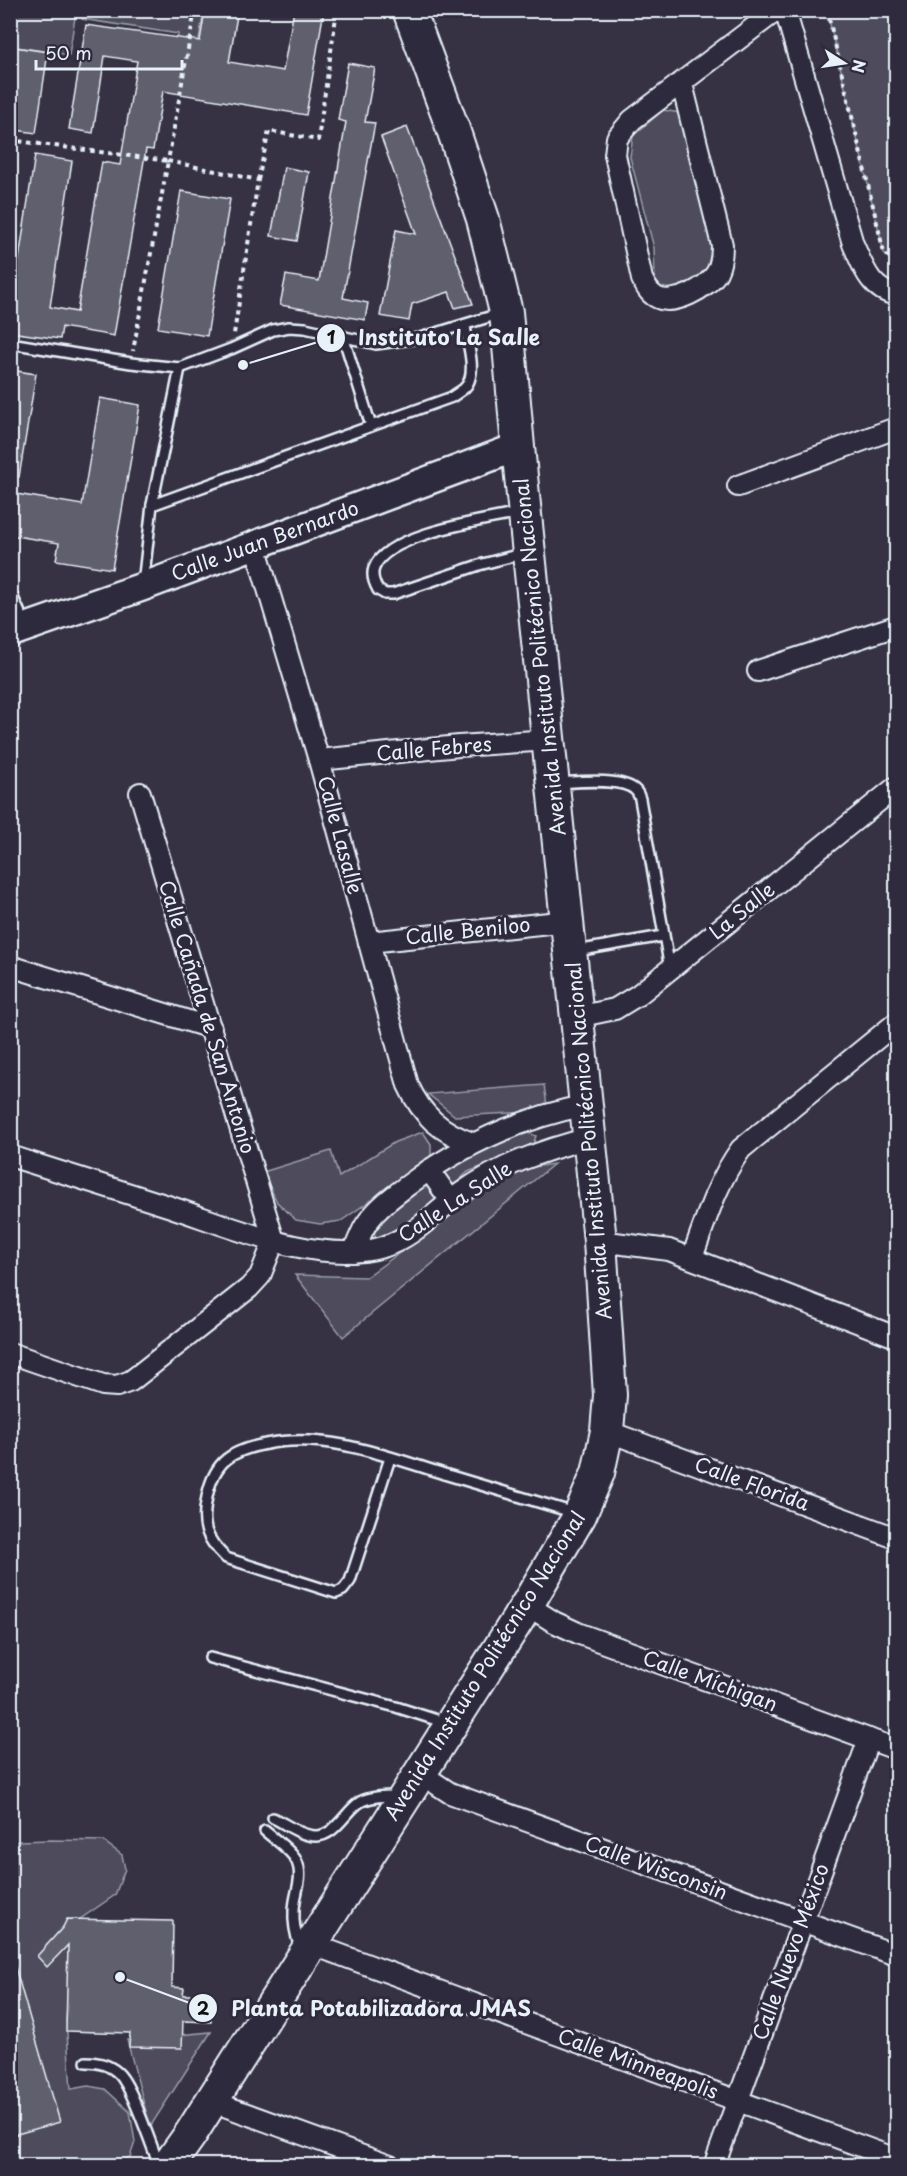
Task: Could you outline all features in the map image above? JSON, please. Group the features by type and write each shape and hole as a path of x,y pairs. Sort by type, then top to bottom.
{"main road":[{"name":"Avenida Instituto Politécnico Nacional","path":"156,2163 190,2134 527,1605 580,1515 598,1473 607,1431 610,1395 600,1241 506,312 483,219 409,10"}],"street":[{"path":"682,84 722,245 722,255 715,275 696,293 666,300 658,299 648,291 642,279 615,155 616,138 632,120 777,10"},
{"path":"785,10 853,244 865,271 877,288 897,295"},
{"path":"738,486 897,428"},
{"name":"Calle Juan Bernardo","path":"18,630 255,546 518,447"},
{"name":"Calle Lasalle","path":"255,546 319,760 408,1085 416,1101 431,1121"},
{"path":"758,670 897,626"},
{"name":"Calle Febres","path":"319,760 459,746 549,740"},
{"name":"La Salle","path":"578,1017 615,1009 638,995 897,787"},
{"name":"Calle Cañada de San Antonio","path":"140,793 274,1241"},
{"name":"Calle Beniloo","path":"369,942 568,921"},
{"path":"10,966 212,1028"},
{"path":"692,1258 716,1189 726,1169 741,1149 897,1023"},
{"name":"Calle La Salle","path":"354,1252 365,1225 384,1202 429,1170 472,1143 526,1120 554,1111 587,1105"},
{"name":"Calle La Salle","path":"431,1121 450,1134 472,1143"},
{"name":"Calle La Salle","path":"10,1156 274,1241 320,1251 354,1252 383,1247 410,1234 489,1175 520,1160 552,1148 590,1138"},
{"path":"429,1170 452,1201"},
{"path":"10,1353 102,1385 117,1386 131,1381 249,1288 260,1276 274,1241"},
{"path":"600,1241 669,1250 897,1337"},
{"name":"Calle Florida","path":"607,1431 897,1538"},
{"name":"Calle Míchigan","path":"527,1605 554,1622 580,1634 897,1749"},
{"name":"Calle Nuevo México","path":"714,2166 869,1739"},
{"name":"Calle Wisconsin","path":"413,1784 450,1793 897,1955"},
{"name":"Calle Minneapolis","path":"307,1951 737,2100 897,2159"},
{"path":"211,2101 390,2166"}],"lane":[{"path":"10,343 131,363 180,368 231,350 273,330 289,327 376,344 396,343 465,326 506,312"},
{"path":"152,505 452,397 467,386 470,378 471,367 465,326"},
{"path":"343,336 371,426"},
{"path":"142,587 152,505 180,368"},
{"path":"525,512 453,526 422,535 396,547 380,559 374,569 373,580 378,590 385,594 393,594 479,565 529,552"},
{"path":"10,591 18,630"},
{"path":"553,784 608,782 635,789 640,799 670,969"},
{"path":"571,952 663,936"},
{"path":"390,1458 350,1581 343,1590 336,1593 226,1558 213,1545 204,1527 208,1490 217,1467 228,1456 246,1447 291,1440 316,1440 344,1445 390,1458 580,1515"},
{"path":"210,1658 396,1707 451,1725"},
{"path":"273,1818 299,1831 318,1836 329,1832 349,1810 363,1800 385,1796 413,1784"},
{"path":"265,1831 295,1859 300,1878 294,1910 295,1931 307,1951"},
{"path":"86,2062 109,2066 120,2074 156,2163"}],"path":[{"path":"131,363 195,10"},
{"path":"231,350 258,180 269,131 318,140 337,10"},
{"path":"827,10 884,253 897,262"},
{"path":"10,140 168,161 258,180"}],"shaded area":[{"path":"10,11 76,11 69,55 11,46"},
{"path":"83,11 147,11 178,16 180,11 204,11 191,84 175,80 178,34 82,19"},
{"path":"827,11 896,11 896,262 884,253"},
{"path":"663,110 685,114 718,249 711,272 699,281 665,292 655,280 654,248 630,157 633,136"},
{"path":"544,1085 547,1106 530,1112 455,1116 428,1094"},
{"path":"520,1130 536,1136 532,1147 468,1172 429,1209 380,1244 374,1234 383,1218 423,1184 481,1143"},
{"path":"423,1132 431,1144 431,1158 341,1221 320,1224 296,1220 277,1202 263,1172 331,1151 339,1177 395,1142"},
{"path":"554,1164 343,1337 295,1275 366,1277 405,1249 464,1199 504,1171"},
{"path":"18,1841 103,1841 122,1855 125,1869 115,1895 73,1924 66,2020 71,2089 88,2086 105,2089 130,2112 135,2142 130,2157 112,2165 22,2165 11,2158 10,1845"},
{"path":"211,2032 150,2127 127,2040"}],"building":[{"path":"205,10 238,10 229,62 283,71 294,10 324,10 306,115 163,91 153,150 146,149 114,336 62,327 60,339 10,332 10,304 12,304 35,155 72,161 50,307 77,312 102,162 120,165 137,61 105,56 93,133 69,129 86,25 200,41"},
{"path":"14,47 48,52 36,133 10,129 10,67"},
{"path":"348,63 375,68 365,122 375,123 343,298 368,303 365,320 280,305 286,275 319,281 346,122 338,120"},
{"path":"407,127 473,304 455,308 449,292 412,304 409,321 380,316 396,230 416,234 381,137"},
{"path":"284,167 309,172 297,241 271,236"},
{"path":"181,191 230,199 207,336 158,328"},
{"path":"10,370 36,374 19,477 10,477"},
{"path":"100,398 140,405 112,569 56,560 59,543 10,535 10,493 82,505"},
{"path":"67,1919 173,1921 172,1987 184,1988 183,1995 213,1994 211,2022 183,2021 182,2048 129,2047 130,2033 66,2031 68,1945 47,1967 37,1956 63,1927"},
{"path":"15,1967 60,2122 10,2136 10,1968"}],"place":[{"name":"Instituto La Salle","path":"243,365"},
{"name":"Planta Potabilizadora JMAS","path":"120,1977"}]}
